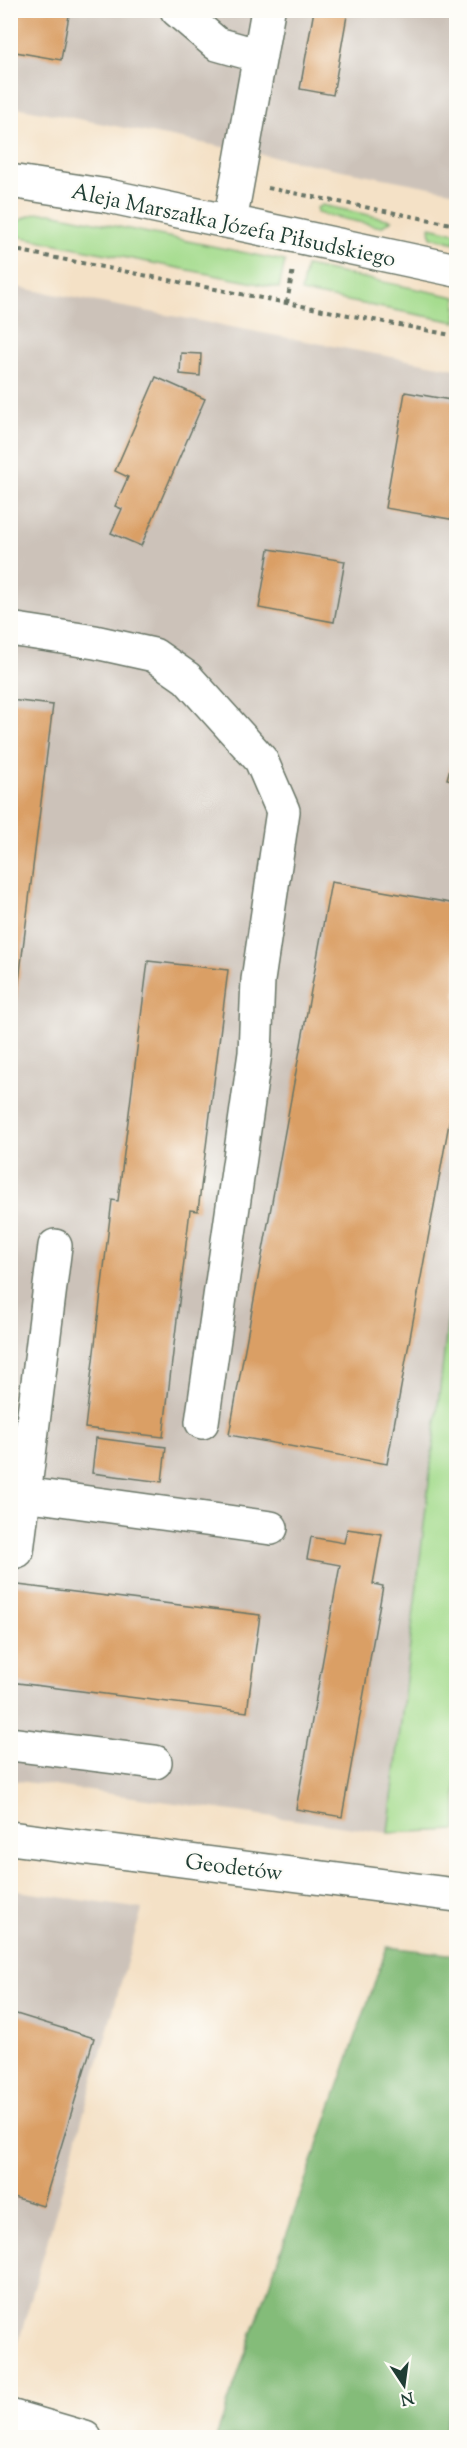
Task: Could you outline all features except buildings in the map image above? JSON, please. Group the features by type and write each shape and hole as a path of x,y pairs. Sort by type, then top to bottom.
{"street":[{"path":"177,10 217,44 260,56"},
{"path":"230,222 268,10"},
{"name":"Aleja Marszałka Józefa Piłsudskiego","path":"10,181 108,196 456,270"},
{"path":"10,629 95,642 154,655 187,678 261,760 283,811 258,980 255,1053 202,1422"},
{"path":"10,1553 17,1551 55,1246"},
{"path":"24,1494 271,1528"},
{"path":"10,1744 155,1762"},
{"name":"Geodetów","path":"10,1838 456,1895"},
{"path":"10,2416 85,2438"}],"path":[{"path":"10,249 456,336"}],"shaded area":[{"path":"10,11 456,11 456,192 11,106"},
{"path":"11,286 456,369 456,1286 452,1286 388,1833 11,1780"},
{"path":"11,1890 142,1909 11,2369"}],"green space":[{"path":"322,205 392,220 381,227 317,213 317,208"},
{"path":"39,213 51,213 285,261 279,288 11,235 17,223"},
{"path":"430,227 456,233 456,243 431,237"},
{"path":"306,266 456,297 456,322 301,292"},
{"path":"452,1285 456,1286 456,1830 388,1833"},
{"path":"387,1947 456,1955 456,2390 442,2437 216,2437"}]}
